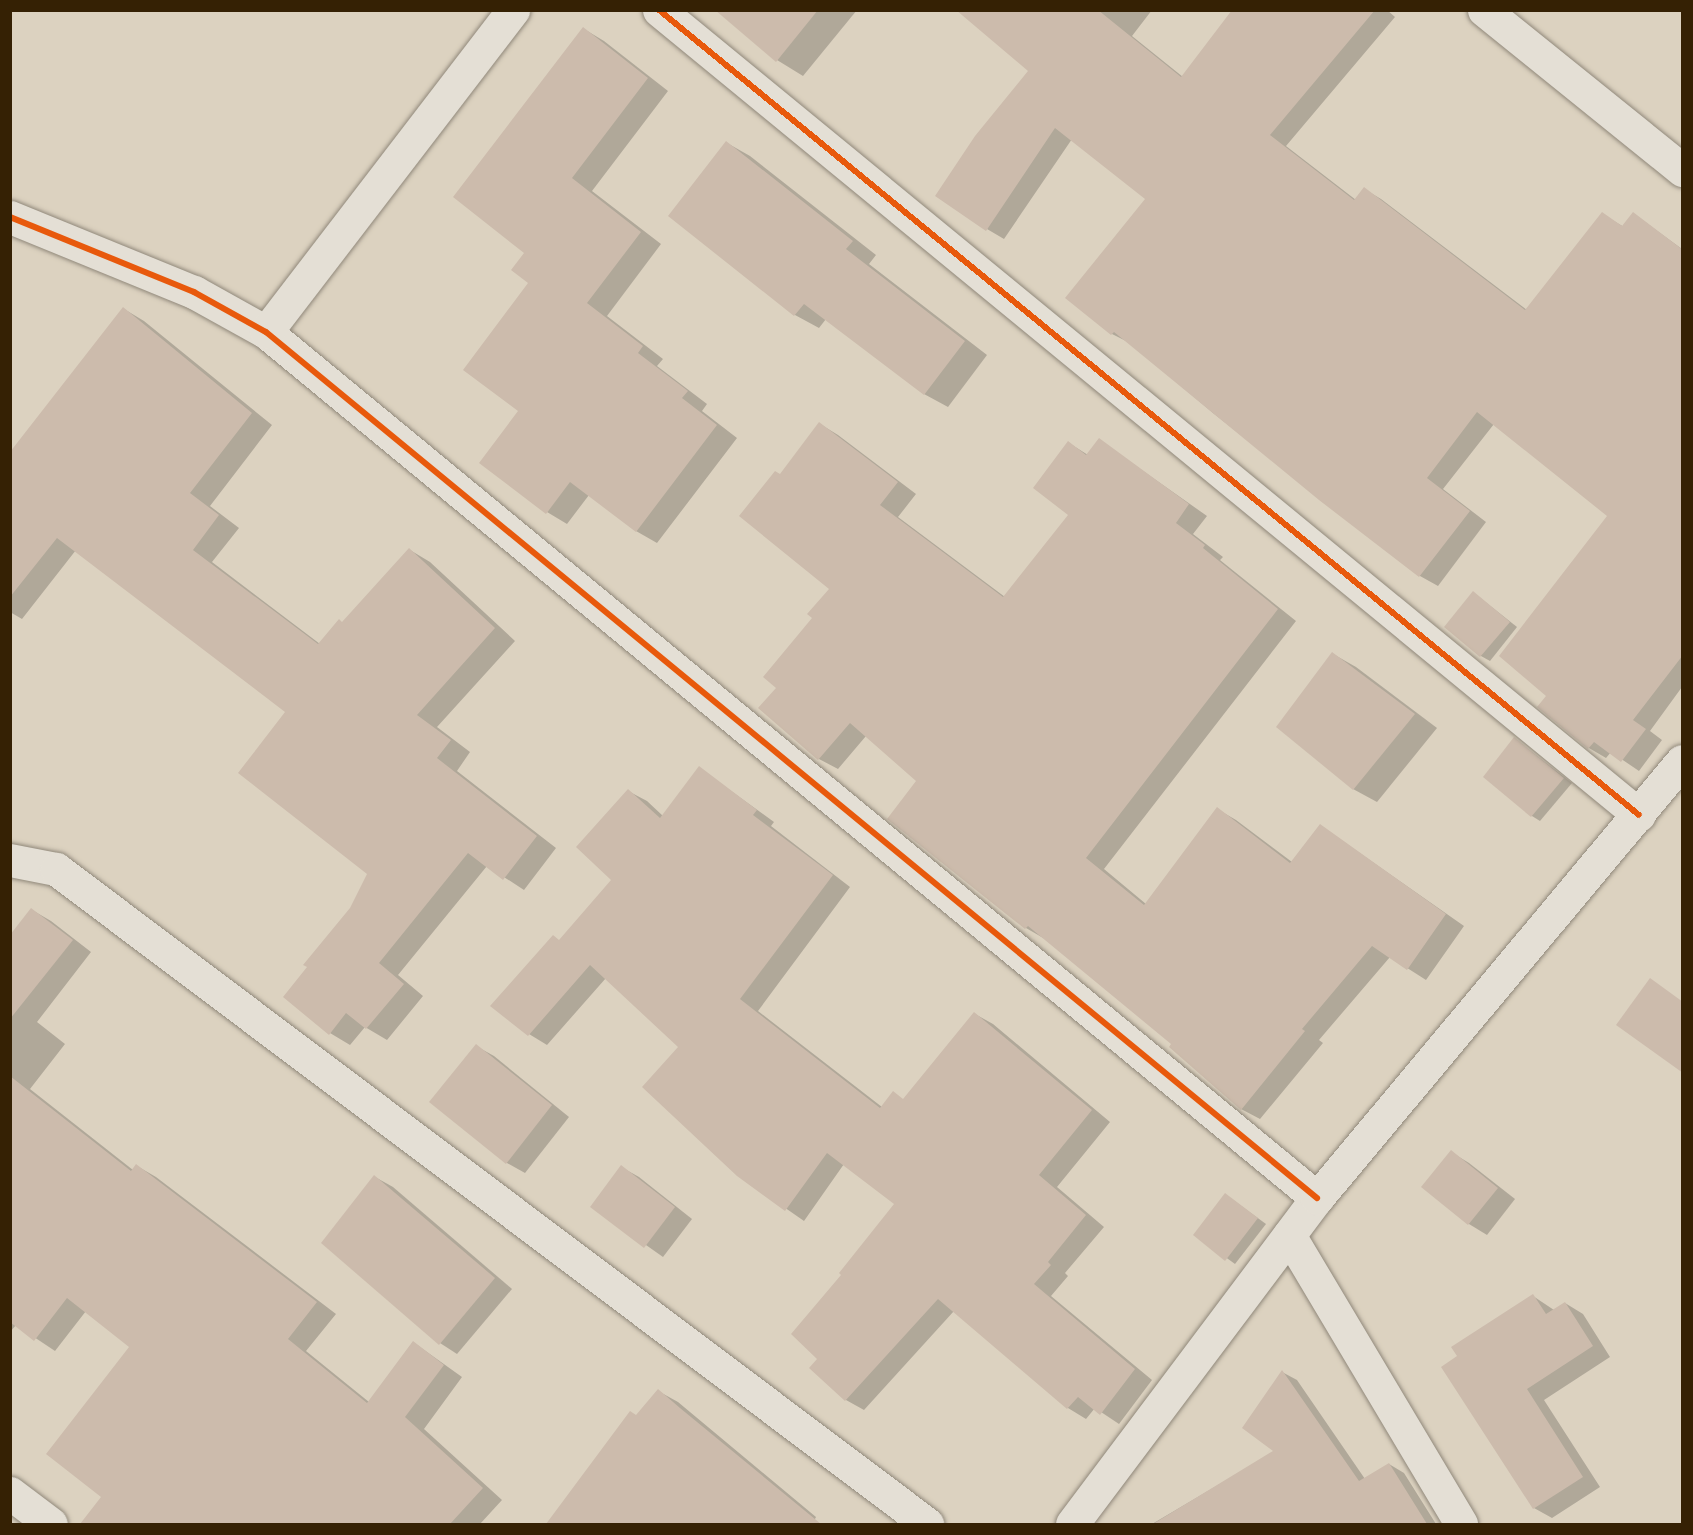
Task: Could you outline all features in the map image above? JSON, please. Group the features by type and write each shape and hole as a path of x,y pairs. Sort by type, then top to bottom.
{"street":[{"path":"266,332 513,10"},
{"path":"659,10 1639,815"},
{"path":"1484,10 1683,170"},
{"path":"10,217 194,292 266,332 1317,1198"},
{"path":"1072,1524 1317,1198 1683,761"},
{"path":"10,860 56,869 927,1524"},
{"path":"1289,1235 1461,1524"},
{"path":"10,1493 51,1524"}],"building":[{"path":"715,10 818,10 776,62"},
{"path":"956,10 1098,10 1181,77 1232,10 1375,10 1270,135 1354,200 1364,187 1525,310 1602,212 1622,226 1633,212 1683,250 1683,655 1633,720 1646,729 1621,762 1594,742 1588,749 1537,707 1546,696 1499,656 1607,516 1477,412 1427,478 1470,511 1419,577 1319,500 1114,332 1111,335 1065,298 1145,199 1055,128 986,231 935,196 975,136 1028,71"},
{"path":"583,27 648,78 572,178 641,232 587,303 643,346 638,353 688,391 682,398 717,425 636,532 570,482 546,514 479,463 518,411 463,370 528,283 511,270 524,253 453,197"},
{"path":"726,141 853,241 846,249 965,341 924,395 804,304 794,316 668,216"},
{"path":"123,307 252,413 190,493 219,515 193,550 318,644 339,619 342,622 409,548 495,628 417,715 451,740 437,758 537,836 503,880 468,853 379,963 404,984 366,1029 346,1013 329,1035 283,997 307,967 303,965 350,908 367,874 238,773 285,712 57,538 10,597 10,452"},
{"path":"819,422 898,482 880,505 1003,597 1068,515 1033,488 1068,441 1086,455 1099,438 1189,504 1176,523 1205,545 1203,548 1278,609 1086,858 1144,905 1217,807 1290,863 1320,824 1446,914 1407,970 1372,946 1302,1029 1305,1031 1241,1110 1169,1047 1171,1044 1028,926 1025,929 887,819 916,781 850,723 818,760 758,708 776,688 763,677 812,618 807,614 829,589 739,516 775,471 780,474"},
{"path":"1473,591 1510,622 1480,657 1444,627"},
{"path":"1332,652 1415,714 1353,790 1276,727"},
{"path":"1514,737 1564,778 1531,817 1483,777"},
{"path":"699,766 757,810 753,815 833,875 740,999 880,1108 893,1091 903,1099 974,1012 1092,1110 1039,1175 1086,1215 1048,1262 1051,1265 1034,1284 1135,1369 1100,1415 1078,1397 1067,1409 938,1299 845,1401 809,1368 817,1359 791,1334 841,1275 839,1273 894,1204 827,1153 785,1211 737,1176 642,1087 678,1047 590,965 528,1036 490,1006 553,935 559,940 611,880 576,847 628,789 660,818"},
{"path":"31,908 73,940 10,1019 10,935"},
{"path":"1650,978 1683,1002 1683,1073 1616,1025"},
{"path":"476,1044 552,1105 506,1164 429,1102"},
{"path":"10,1076 131,1171 136,1164 317,1302 288,1339 367,1403 413,1341 444,1365 405,1417 483,1488 450,1524 80,1524 101,1497 46,1454 129,1347 67,1298 34,1341 10,1322"},
{"path":"1451,1150 1498,1188 1468,1225 1421,1187"},
{"path":"621,1165 675,1207 644,1248 590,1207"},
{"path":"374,1175 495,1278 439,1345 321,1243"},
{"path":"1225,1193 1258,1218 1225,1261 1193,1235"},
{"path":"1533,1294 1546,1314 1565,1302 1593,1346 1527,1389 1583,1477 1533,1509 1441,1367 1457,1356 1451,1347"},
{"path":"1282,1370 1359,1481 1389,1463 1427,1524 1153,1524 1273,1451 1242,1428"},
{"path":"658,1389 821,1524 546,1524 630,1411 636,1415"}],"cycle path":[{"path":"659,10 1639,815"},
{"path":"10,217 194,292 266,332 1317,1198"}]}
